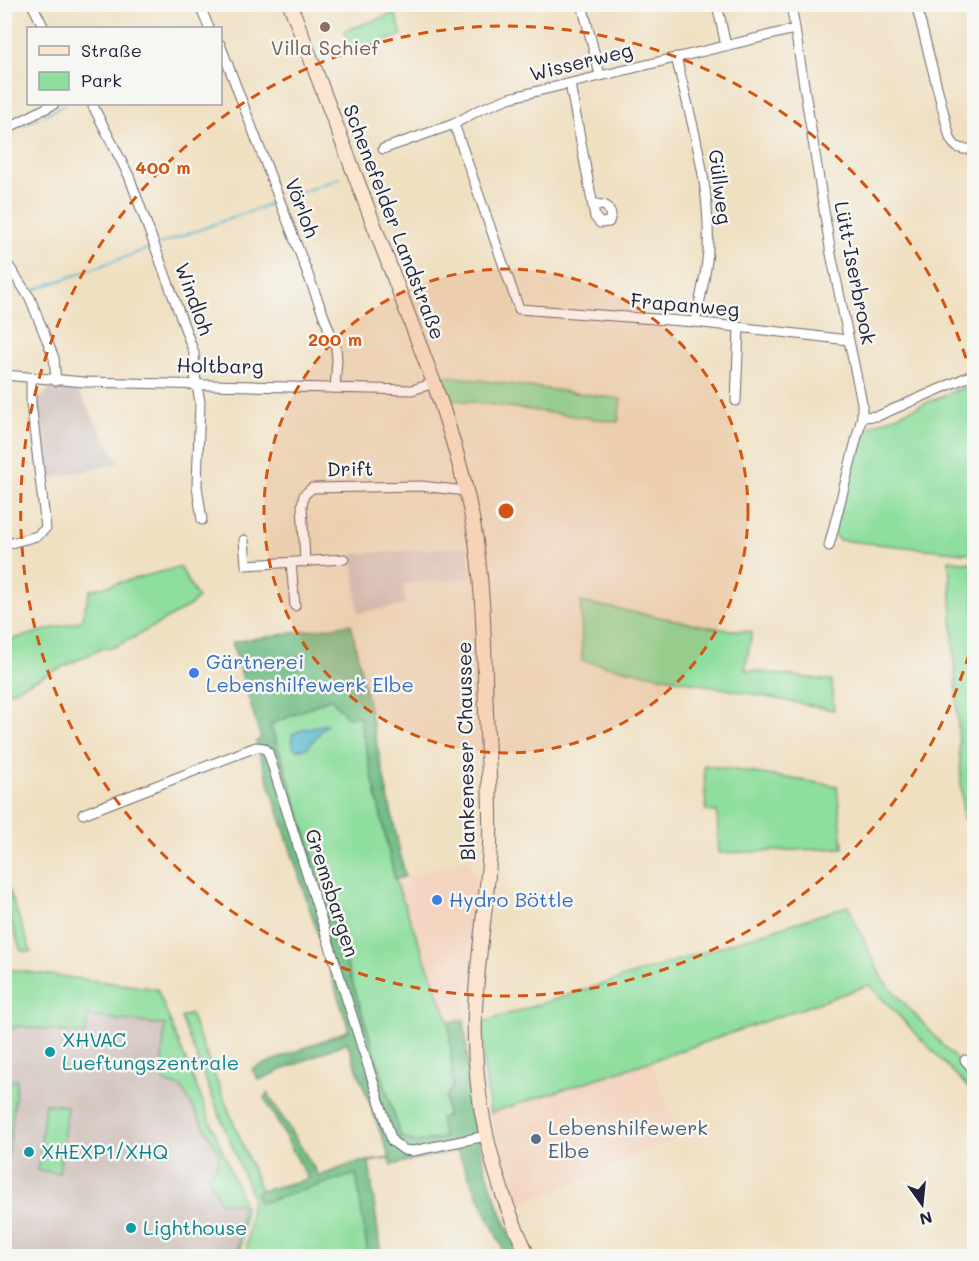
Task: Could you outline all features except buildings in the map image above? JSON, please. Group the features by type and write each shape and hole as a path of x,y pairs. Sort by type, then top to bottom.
{"main road":[{"name":"Schenefelder Landstraße","path":"291,5 434,383 457,455"},
{"name":"Blankeneser Chaussee","path":"457,455 466,491 479,574 490,795 489,861 475,1010 476,1068 486,1136 498,1182 512,1222 528,1257"}],"street":[{"path":"32,4 44,27"},
{"path":"199,4 209,27"},
{"path":"582,4 600,75"},
{"path":"717,4 726,46"},
{"name":"Lütt-Iserbrook","path":"791,4 831,254 862,403 862,417 829,546"},
{"path":"916,4 950,138 953,145 963,149 975,148"},
{"name":"Wisserweg","path":"384,149 454,124 479,110 509,98 795,29"},
{"name":"Vörloh","path":"222,49 336,348 335,388"},
{"name":"Güllweg","path":"676,57 698,148 706,196 708,252 695,322"},
{"path":"570,84 592,203"},
{"path":"4,130 52,105"},
{"name":"Windloh","path":"93,105 129,176 194,352 200,402 197,486 202,520"},
{"name":"Frapanweg","path":"454,124 519,309 695,322 848,340"},
{"path":"4,259 30,298 54,358 56,381"},
{"path":"736,401 739,328"},
{"path":"862,417 878,416 975,374"},
{"name":"Holtbarg","path":"4,375 56,381 412,390 434,383"},
{"path":"4,545 38,536 46,528 31,403 31,379"},
{"name":"Drift","path":"305,562 303,505 304,495 312,488 421,486 466,491"},
{"path":"244,540 246,565 344,559"},
{"path":"291,563 295,606"},
{"name":"Gremsbargen","path":"83,814 256,747 264,748 268,752 392,1141 404,1150 413,1151 486,1136"},
{"path":"965,1060 975,1070"}],"shaded area":[{"path":"50,389 77,390 120,463 47,479 37,401"},
{"path":"467,547 471,578 403,584 406,605 358,613 353,554"},
{"path":"468,859 476,883 464,1020 449,1022 395,880"},
{"path":"5,969 157,989 245,1207 240,1256 5,1256"},
{"path":"651,1061 680,1136 585,1179 516,1206 507,1182 490,1113"}],"green space":[{"path":"395,13 402,35 352,52 344,31"},
{"path":"441,375 621,399 618,422 449,399"},
{"path":"974,383 974,554 839,540 833,534 862,430"},
{"path":"949,560 974,564 974,819 963,819"},
{"path":"180,567 198,598 191,605 133,638 109,649 103,648 5,694 5,641 81,621 90,590"},
{"path":"581,602 721,629 752,632 745,670 832,681 834,710 582,661"},
{"path":"351,624 405,876 395,880 359,716 347,717 331,698 270,725 401,1137 415,1142 444,1138 440,1118 447,1117 446,1098 453,1086 449,1022 464,1020 472,1100 483,1160 499,1209 519,1256 506,1256 457,1150 392,1165 388,1159 369,1162 381,1256 368,1256 356,1174 258,1204 256,1192 308,1179 265,1099 267,1093 319,1176 355,1163 390,1158 347,1042 259,1080 252,1069 349,1030 259,752 256,741 261,739 232,642"},
{"path":"331,698 347,717 359,716 395,880 449,1022 453,1086 446,1098 447,1117 440,1118 444,1138 415,1142 401,1137 270,724"},
{"path":"704,765 837,786 843,848 719,853 717,812 706,811"},
{"path":"4,879 31,952 21,951 5,903"},
{"path":"848,906 883,980 974,1079 974,1094 869,985 651,1061 490,1113 484,1067 483,1022"},
{"path":"5,969 157,989 245,1207 240,1256 237,1256 242,1207 240,1204 220,1202 208,1175 217,1166 219,1152 181,1087 164,1082 165,1069 162,1061 165,1025 88,1016 85,1034 18,1026 5,1032"},
{"path":"190,1014 262,1193 360,1165 373,1256 246,1256 252,1196 181,1018"},
{"path":"17,1079 5,1182 5,1082"},
{"path":"45,1104 67,1106 59,1173 38,1170"}],"water":[{"path":"327,724 307,748 296,750 293,746 292,734"}],"waterway":[{"path":"44,115 64,105"},
{"path":"24,125 39,117"},
{"path":"4,135 14,131"},
{"path":"286,198 340,178"},
{"path":"160,244 273,203"},
{"path":"34,290 150,248"}],"place":[{"name":"Villa Schief","path":"325,27"},
{"name":"Gärtnerei Lebenshilfewerk Elbe","path":"194,673"},
{"name":"Hydro Böttle","path":"437,900"},
{"name":"XHVAC Lueftungszentrale","path":"50,1052"},
{"name":"Lebenshilfewerk Elbe","path":"536,1139"},
{"name":"XHEXP1/XHQ","path":"29,1152"},
{"name":"Lighthouse","path":"131,1228"}]}
